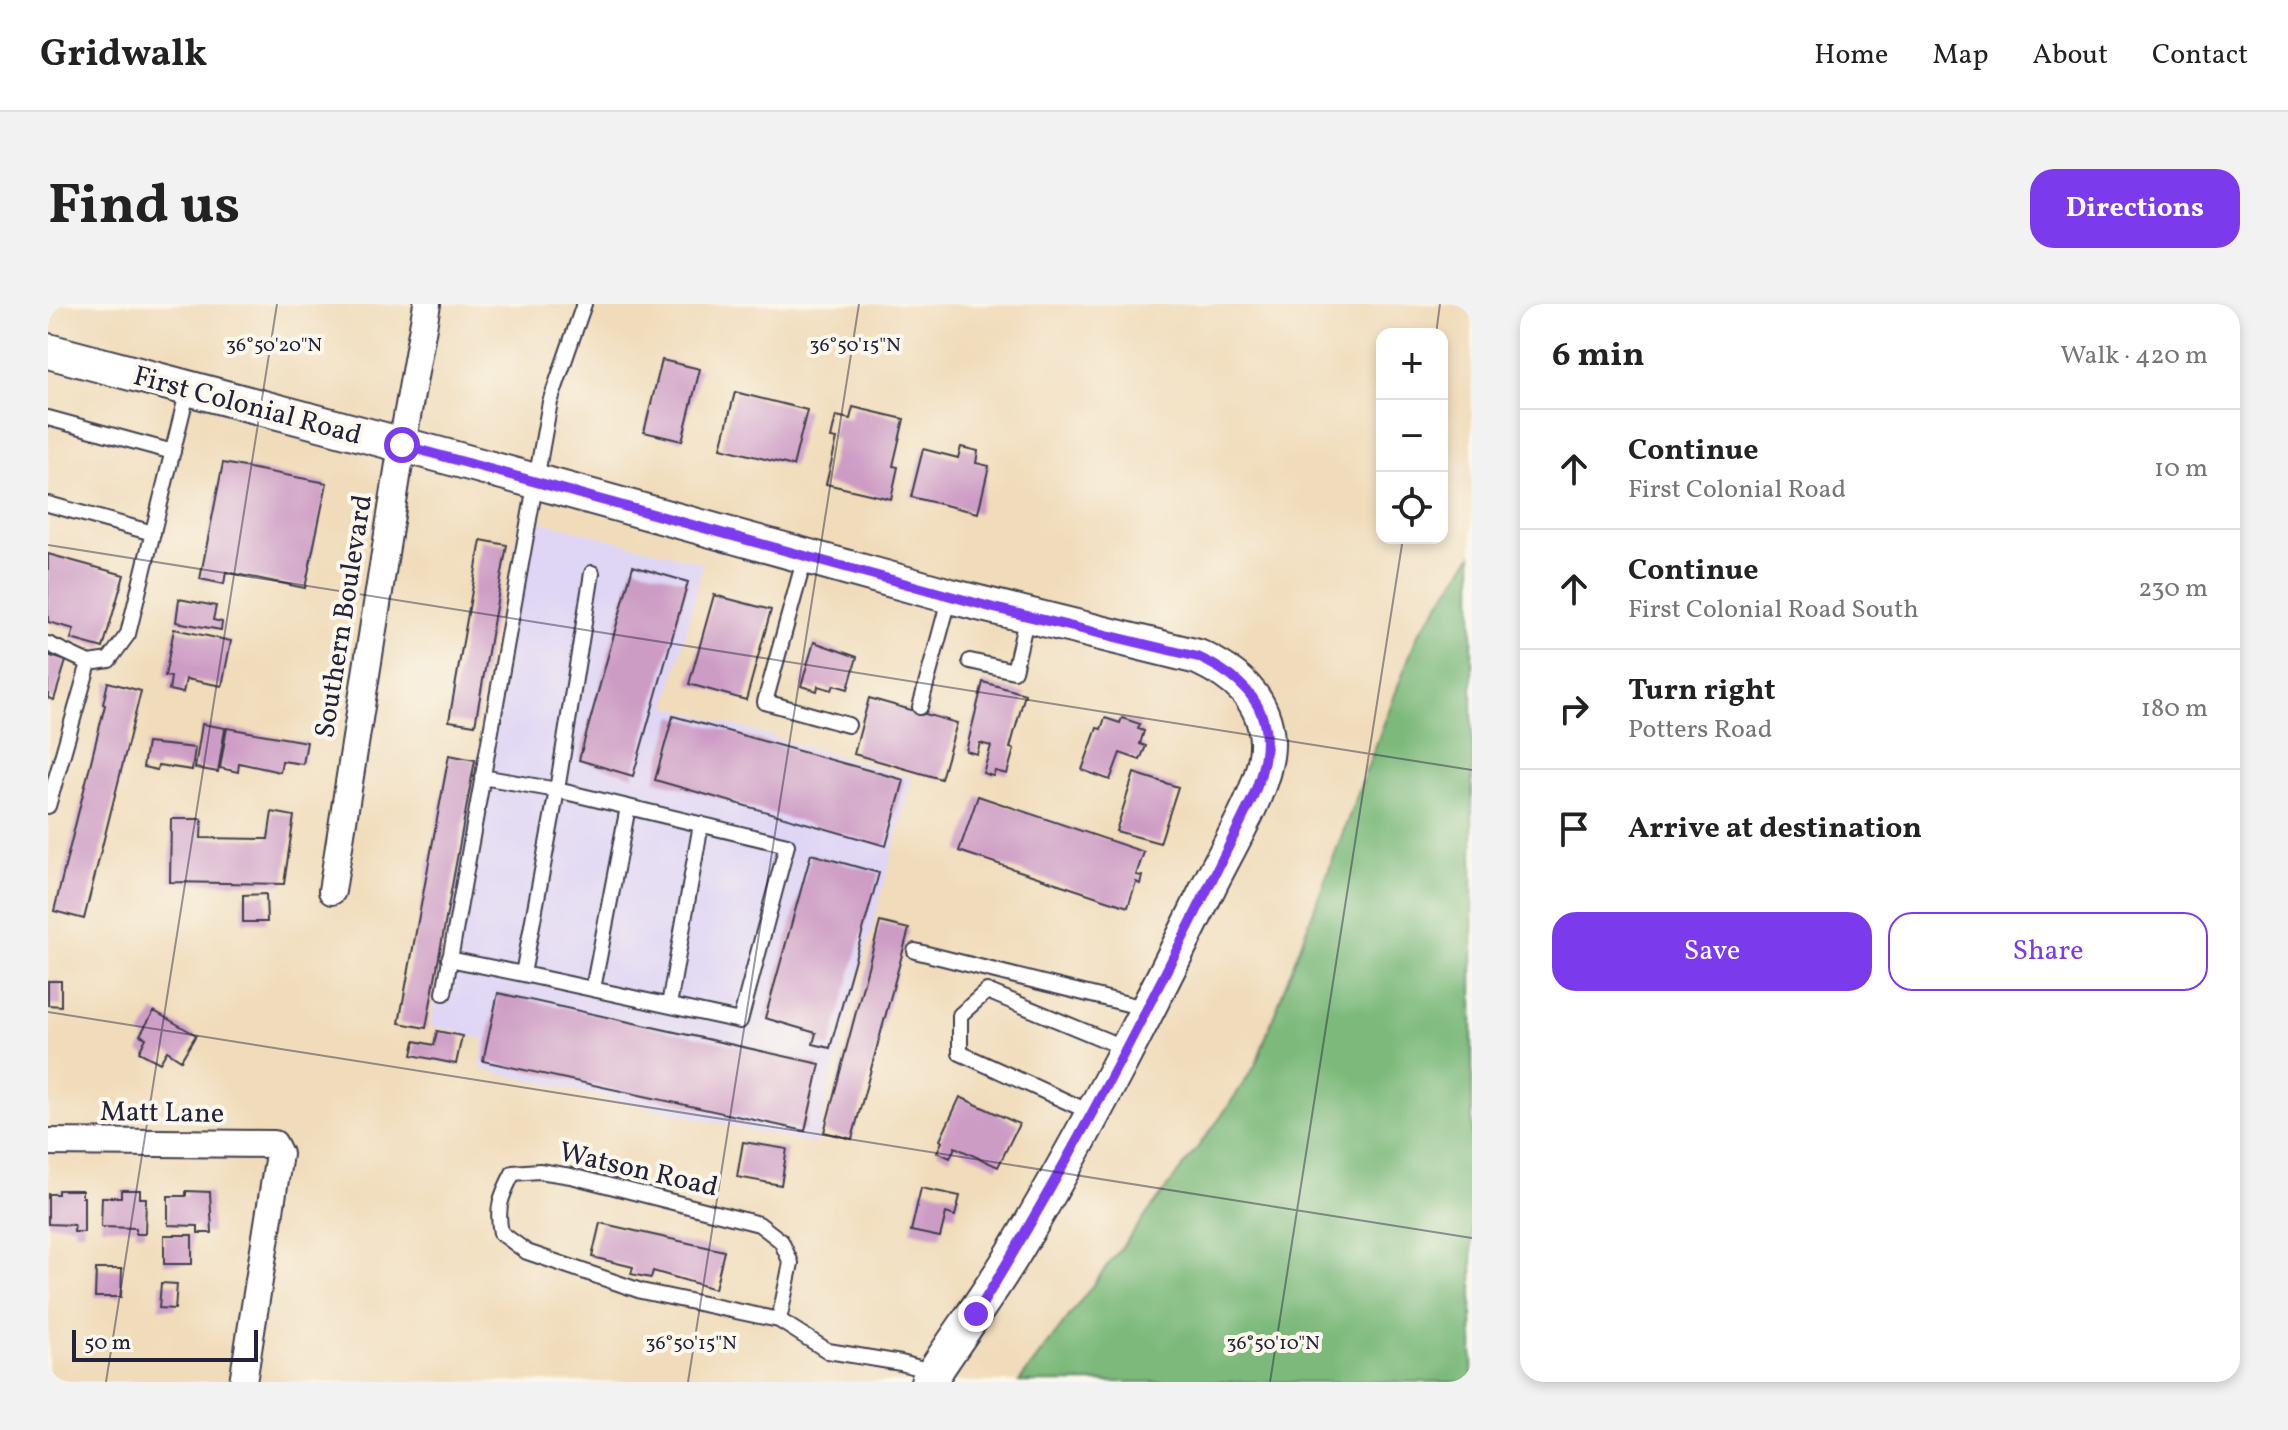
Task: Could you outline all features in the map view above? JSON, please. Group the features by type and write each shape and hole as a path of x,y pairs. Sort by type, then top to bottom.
{"street":[{"name":"Southern Boulevard","path":"332,891 427,304"},
{"name":"First Colonial Road","path":"48,351 448,457 950,596 1198,657 1225,669 1249,692 1257,705 1264,723 1266,761 1261,778 1148,1009"},
{"path":"931,1377 976,1314 1016,1249 1148,1009"},
{"name":"Matt Lane","path":"48,1142 274,1144 279,1154 243,1382"}],"lane":[{"path":"444,993 550,402 584,304"},
{"path":"48,644 89,663 109,660 128,634 188,389"},
{"path":"48,418 173,452"},
{"path":"48,504 153,533"},
{"path":"805,556 765,702 848,725"},
{"path":"523,974 592,573"},
{"path":"920,707 950,596"},
{"path":"970,661 1014,671 1027,616"},
{"path":"48,806 89,663"},
{"path":"449,959 740,1021 787,845 557,790 482,777"},
{"path":"593,989 628,807"},
{"path":"669,1005 701,824"},
{"path":"915,951 1148,1009"},
{"path":"1093,1113 960,1053 960,1015 987,991 1127,1049"},
{"name":"Watson Road","path":"779,1320 791,1263 781,1241 759,1224 571,1176 539,1171 513,1173 503,1191 497,1213 501,1233 527,1252 641,1291 779,1320 828,1351 901,1363 931,1377"}],"shaded area":[{"path":"520,516 703,563 667,706 912,778 815,1145 481,1069 484,1039 431,1026"}],"green space":[{"path":"1472,555 1472,1382 1019,1382 1220,1118 1255,1066 1417,636"}],"building":[{"path":"662,360 700,369 682,441 644,432"},
{"path":"735,392 807,410 793,466 721,448"},
{"path":"853,407 904,419 893,466 898,467 891,499 826,484 837,439 831,438 836,416 850,419"},
{"path":"961,447 978,451 976,463 989,466 978,513 911,497 923,449 958,458"},
{"path":"223,463 327,483 305,588 226,572 224,584 200,579"},
{"path":"481,540 507,545 475,725 449,721"},
{"path":"48,554 124,575 103,648 71,639 74,629 48,622"},
{"path":"633,566 688,582 633,776 579,760"},
{"path":"714,595 771,610 746,700 689,684"},
{"path":"179,599 216,606 213,620 222,622 221,630 176,622"},
{"path":"174,629 231,641 222,686 186,679 183,693 169,690 171,677 165,676"},
{"path":"814,642 857,657 848,689 834,685 832,690 818,686 817,691 801,686"},
{"path":"48,655 66,661 54,700 48,698"},
{"path":"108,682 141,691 84,919 54,911"},
{"path":"983,682 1025,694 1010,748 1014,749 1007,774 995,771 993,776 983,773 991,746 980,743 977,754 966,751"},
{"path":"869,698 957,723 941,779 854,754"},
{"path":"673,716 904,780 886,846 655,780"},
{"path":"1105,718 1120,723 1122,718 1140,724 1138,729 1144,731 1140,744 1146,746 1140,760 1120,753 1110,780 1082,770 1097,728 1101,729"},
{"path":"202,724 225,728 218,772 195,768"},
{"path":"227,728 307,742 303,764 282,761 280,772 239,763 238,772 220,768"},
{"path":"147,743 195,748 192,770 158,765 157,770 143,767"},
{"path":"449,755 475,760 426,1028 399,1023"},
{"path":"1134,773 1178,787 1160,843 1116,831"},
{"path":"978,796 1144,852 1136,875 1142,876 1140,884 1136,882 1128,907 959,851"},
{"path":"272,812 294,816 284,884 170,882 171,819 202,819 201,838 268,839"},
{"path":"811,854 879,873 830,1048 813,1044 816,1033 765,1018"},
{"path":"266,894 267,922 243,922 243,895"},
{"path":"880,922 909,929 852,1139 824,1132"},
{"path":"48,981 61,981 61,1006 48,1005"},
{"path":"498,993 820,1064 805,1131 483,1061"},
{"path":"154,1011 196,1035 181,1060 167,1051 160,1063 139,1052 146,1038 140,1035"},
{"path":"437,1031 462,1036 456,1064 412,1055 415,1041 434,1045"},
{"path":"960,1097 1019,1124 998,1167 955,1147 950,1158 937,1152"},
{"path":"743,1142 787,1149 781,1185 737,1177"},
{"path":"921,1188 960,1196 955,1216 946,1213 940,1237 911,1231"},
{"path":"58,1190 82,1190 84,1232 74,1232 74,1225 48,1224 48,1194 58,1194"},
{"path":"121,1190 140,1190 140,1198 146,1198 145,1234 136,1234 136,1228 101,1227 102,1197 121,1197"},
{"path":"186,1191 210,1192 212,1233 198,1233 198,1226 168,1225 168,1196 186,1196"},
{"path":"600,1223 724,1251 715,1289 653,1271 651,1278 631,1274 633,1267 592,1257"},
{"path":"164,1235 192,1235 192,1264 164,1264"},
{"path":"96,1269 122,1269 121,1297 95,1297"},
{"path":"161,1283 177,1284 175,1309 159,1308"}],"route":[{"path":"402,445 994,608 1198,657 1225,669 1249,692 1264,723 1267,742 1266,761 1252,799 1129,1046 1067,1160 976,1314"}]}
